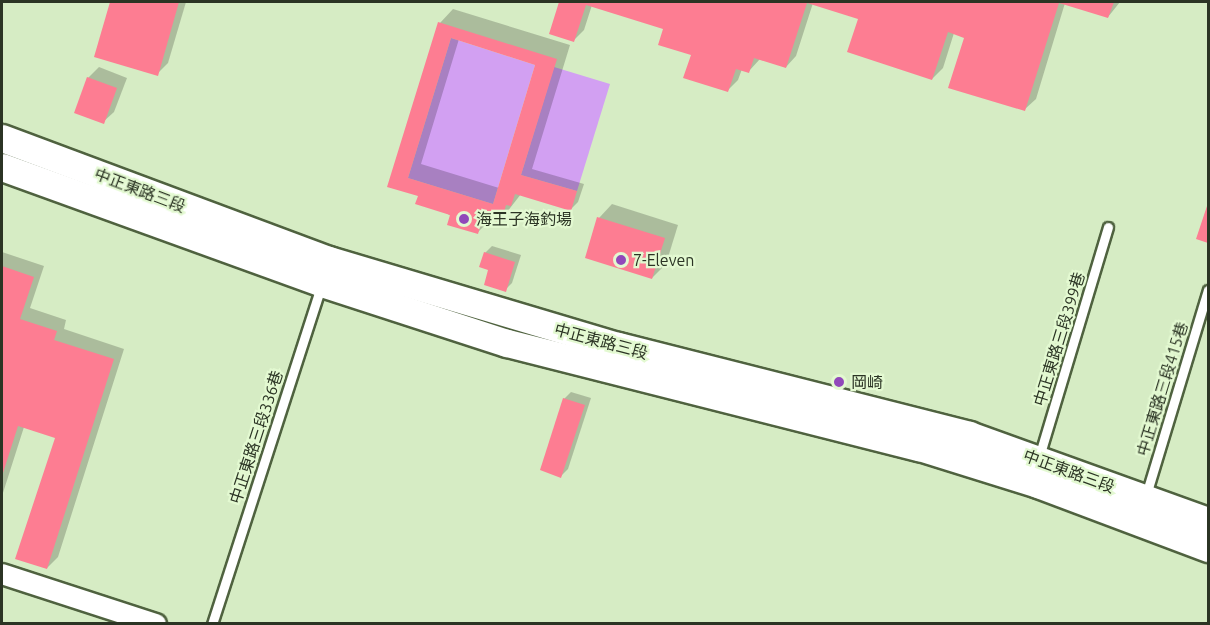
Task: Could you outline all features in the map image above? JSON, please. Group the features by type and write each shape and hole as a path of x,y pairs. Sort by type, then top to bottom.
{"main road":[{"name":"中正東路三段","path":"2,138 325,272 507,343 919,447 1038,484 1209,548"},
{"name":"中正東路三段","path":"2,167 325,272 522,320 969,435 1209,521"}],"street":[{"path":"2,574 156,624"}],"lane":[{"name":"中正東路三段399巷","path":"1038,459 1108,227"},
{"name":"中正東路三段336巷","path":"212,624 325,272"},
{"name":"中正東路三段415巷","path":"1145,498 1209,290"}],"shaded area":[{"path":"451,38 535,65 493,204 408,178"},
{"path":"554,67 610,84 577,191 521,175"}],"building":[{"path":"110,2 179,2 158,76 94,57"},
{"path":"559,2 1114,2 1108,18 1059,3 1025,111 948,88 964,38 948,32 932,80 847,52 858,19 807,3 786,68 754,58 749,73 736,69 728,92 683,78 691,55 658,45 663,29 586,5 574,42 549,34"},
{"path":"438,22 557,59 521,175 577,191 571,211 515,194 511,206 506,205 501,223 483,217 478,234 447,225 450,215 415,204 418,196 387,187","holes":["451,38 535,65 493,204 408,178"]},
{"path":"87,77 117,88 104,124 74,113"},
{"path":"1208,203 1208,243 1196,239"},
{"path":"597,217 665,238 652,279 585,258"},
{"path":"484,252 515,262 506,292 484,285 488,270 479,267"},
{"path":"2,266 34,277 20,319 57,331 54,340 114,359 47,569 15,559 55,438 18,426 2,476"},
{"path":"563,398 585,405 561,478 540,470"}],"place":[{"name":"海王子海釣場","path":"464,219"},
{"name":"7-Eleven","path":"621,260"},
{"name":"岡崎","path":"839,382"}]}
